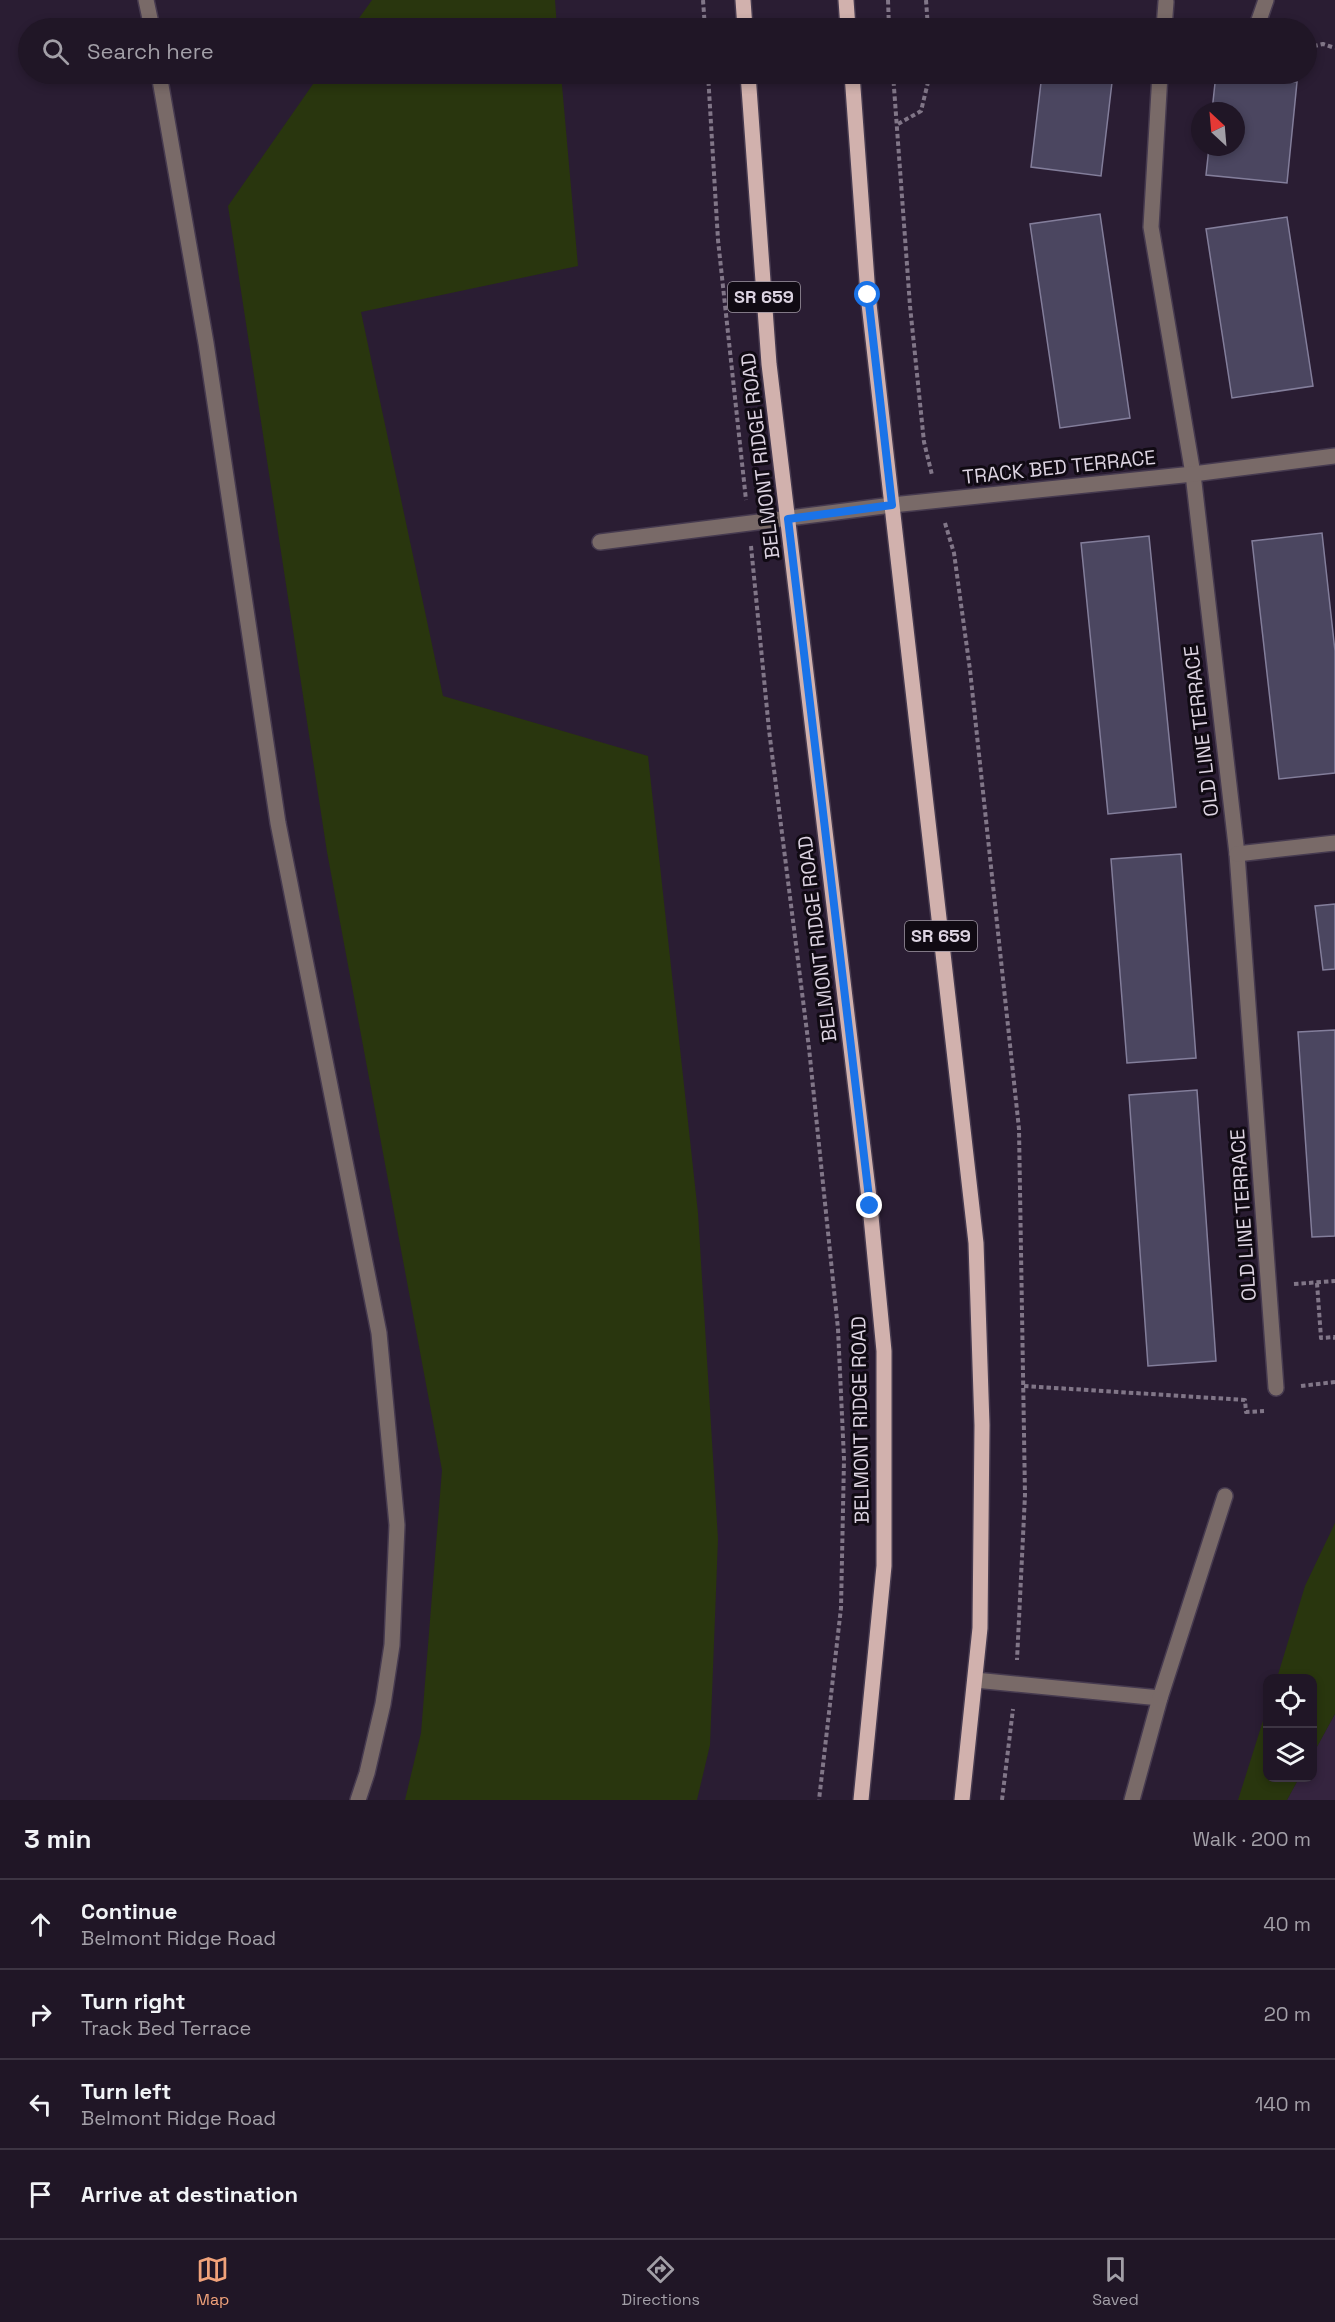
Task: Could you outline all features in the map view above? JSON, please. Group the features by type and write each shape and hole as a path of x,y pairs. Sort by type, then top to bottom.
{"main road":[{"path":"743,0 744,18"},
{"path":"846,0 847,18"},
{"name":"BELMONT RIDGE ROAD","path":"749,84 768,352 870,1206 884,1351 882,1458 884,1566 861,1800"},
{"name":"SR 659","path":"853,84 868,295 976,1243 982,1425 980,1628 962,1800"}],"street":[{"path":"146,0 150,18"},
{"path":"1260,18 1266,0"},
{"path":"1165,18 1166,2"},
{"path":"161,84 206,343 278,823 379,1333 397,1525 392,1645 380,1715 367,1773 358,1800"},
{"name":"OLD LINE TERRACE","path":"1159,84 1151,226 1193,474 1237,854 1276,1388"},
{"name":"TRACK BED TERRACE","path":"600,542 892,505 1193,474 1335,456"},
{"path":"1237,854 1335,843"},
{"path":"1132,1800 1160,1698 1225,1496"},
{"path":"975,1680 1160,1698"}],"path":[{"path":"703,0 704,18"},
{"path":"888,0 889,18"},
{"path":"926,0 927,18"},
{"path":"1317,45 1323,44 1335,48"},
{"path":"709,84 718,240 769,730 809,1048 838,1329 844,1459 841,1608 819,1800"},
{"path":"895,84 910,306 924,442 954,553 970,670 1019,1129 1025,1495 1016,1684 1002,1800"},
{"path":"898,124 921,111 928,84"},
{"path":"1269,1286 1335,1281"},
{"path":"1317,1283 1321,1338 1335,1337 1335,1342"},
{"path":"1295,1387 1335,1382"},
{"path":"1024,1386 1245,1400 1246,1412 1266,1410"}],"shaded area":[{"path":"1335,1714 1335,1800 1287,1800 1297,1782 1317,1782 1317,1747"}],"green space":[{"path":"372,0 555,0 556,18 359,18"},
{"path":"313,84 562,84 578,266 361,312 443,696 648,756 698,1213 718,1539 710,1745 697,1800 405,1800 421,1733 442,1470 327,852 228,206"},
{"path":"1335,1523 1335,1714 1317,1747 1317,1674 1278,1674 1305,1586"},
{"path":"1263,1721 1263,1782 1297,1782 1287,1800 1238,1800"}],"building":[{"path":"1041,84 1112,84 1101,176 1031,167"},
{"path":"1215,84 1297,84 1287,183 1206,175 1208,156 1245,156 1245,102 1213,102"},
{"path":"1100,214 1130,418 1060,428 1030,224"},
{"path":"1287,217 1313,386 1232,398 1206,229"},
{"path":"1322,533 1335,651 1335,773 1279,779 1252,541"},
{"path":"1149,536 1176,807 1108,814 1081,543"},
{"path":"1181,854 1196,1058 1127,1063 1111,859"},
{"path":"1335,904 1335,969 1323,970 1315,906"},
{"path":"1335,1030 1335,1236 1312,1237 1298,1032"},
{"path":"1197,1090 1216,1361 1148,1366 1129,1095"}],"route":[{"path":"868,295 892,505 788,519 870,1206"}]}
